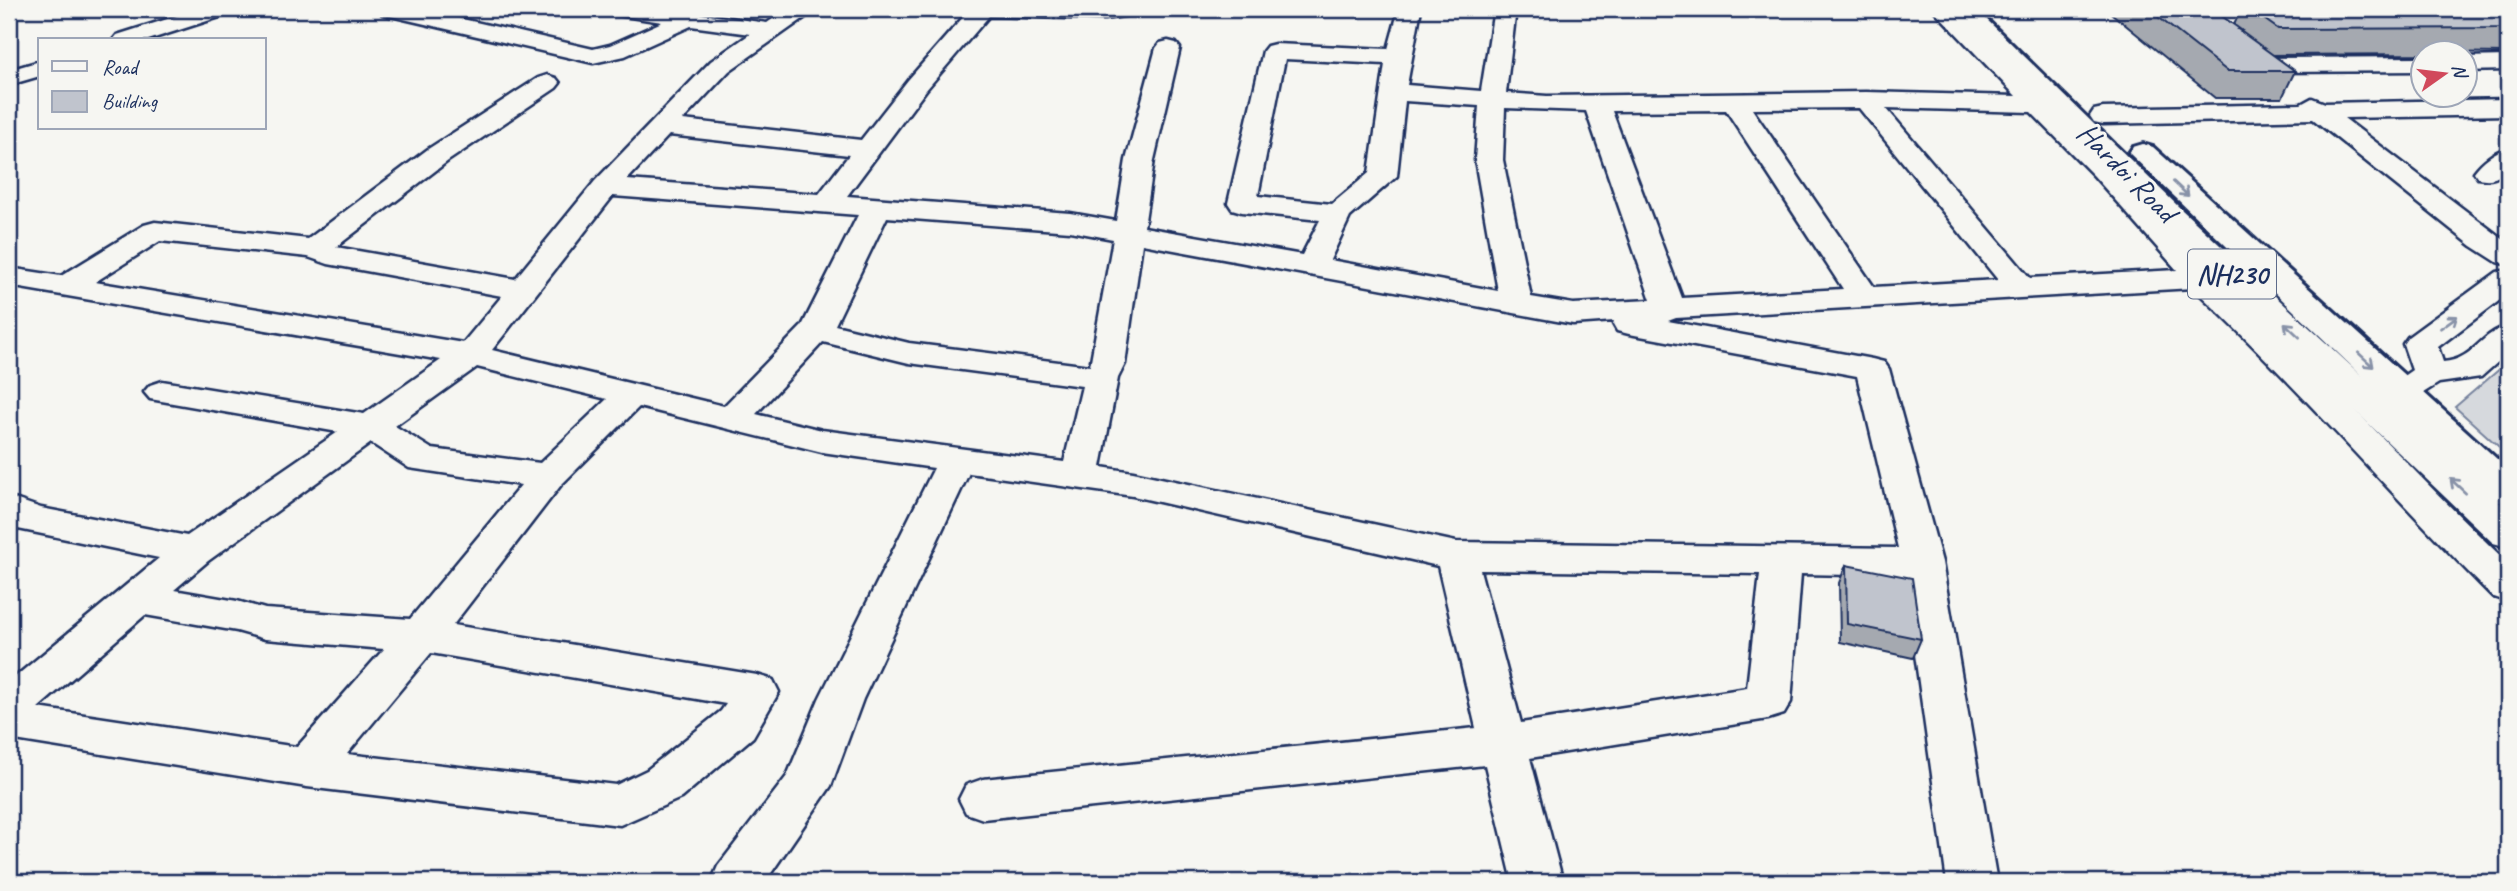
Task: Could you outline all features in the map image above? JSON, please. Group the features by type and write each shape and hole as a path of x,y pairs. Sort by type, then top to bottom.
{"highway":[{"name":"Hardoi Road","path":"1963,9 2218,277 2508,533"},
{"name":"Hardoi Road","path":"1987,9 2508,491"}],"street":[{"path":"131,38 221,9"},
{"path":"390,9 593,57 617,51 687,19"},
{"path":"619,9 769,30"},
{"path":"9,707 194,551 471,355 605,187 720,66 802,9"},
{"path":"827,203 975,10 1105,12 1128,9"},
{"path":"1311,267 1338,213 1383,176 1398,57 1410,9"},
{"path":"1505,9 1492,100 1489,160 1516,303"},
{"path":"1944,9 2104,170 2218,277 2250,323 2427,508 2508,587"},
{"path":"2193,13 2310,19"},
{"path":"2193,13 2483,240 2508,256"},
{"path":"1080,477 1101,378 1108,364 1131,233 1140,160 1168,48"},
{"path":"1338,213 1242,203 1275,51 1398,57"},
{"path":"2243,52 2408,63"},
{"path":"2478,64 2508,63"},
{"path":"9,78 38,69"},
{"path":"314,249 438,155 547,83"},
{"path":"1393,92 1548,104 1733,100 2038,104"},
{"path":"1733,100 1865,298"},
{"path":"1866,100 1940,193 2022,289"},
{"path":"1596,103 1670,308"},
{"path":"2103,116 2508,107"},
{"path":"663,126 868,149"},
{"path":"605,187 1070,222 1872,369 1922,562 1972,882"},
{"path":"731,419 816,330 877,207"},
{"path":"66,288 155,231 314,249 328,255 523,290"},
{"path":"9,277 471,355 822,441 1133,484 1456,556 1922,562"},
{"path":"1573,314 2218,277"},
{"path":"2430,373 2420,344 2508,279"},
{"path":"1637,325 1670,308"},
{"path":"816,330 909,353 1101,378"},
{"path":"2401,392 2430,373 2469,370 2508,336"},
{"path":"162,393 370,426 422,460 548,476"},
{"path":"306,768 421,636 548,476 632,394"},
{"path":"736,882 807,786 841,699 957,460"},
{"path":"9,510 32,520 194,551"},
{"path":"1456,556 1538,882"},
{"path":"983,799 1504,744 1768,702 1782,560"},
{"path":"9,721 306,768 620,805 664,784 737,724 757,692 421,636 265,625 237,616 137,598"}],"shaded area":[{"path":"2508,362 2508,455 2455,407"}],"building":[{"path":"2148,9 2212,9 2295,71 2227,71"},
{"path":"2250,9 2483,9 2508,21 2508,28 2278,29"},
{"path":"1846,565 1912,578 1921,639 1847,624"}]}
